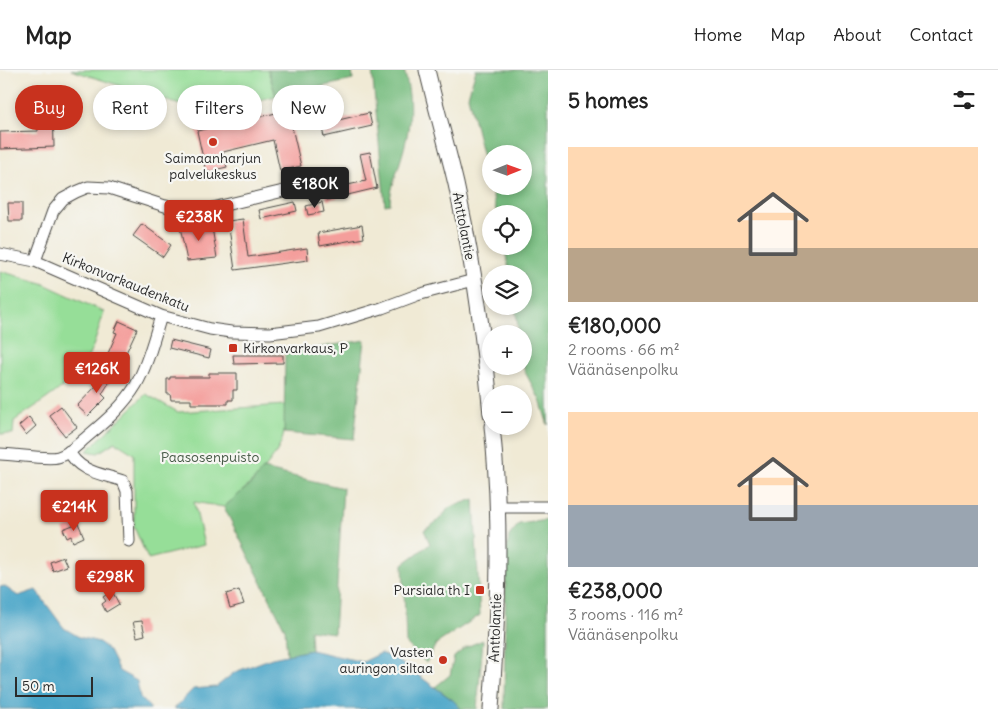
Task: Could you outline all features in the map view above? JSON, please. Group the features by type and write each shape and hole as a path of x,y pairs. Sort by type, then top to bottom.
{"main road":[{"name":"Anttolantie","path":"426,70 456,184 474,280 487,385"},
{"name":"Anttolantie","path":"491,709 495,659 497,572 496,460 493,435"}],"street":[{"path":"35,261 53,211 63,199 88,188 109,188 165,206 196,212 296,188 306,189"},
{"name":"Kirkonvarkaudenkatu","path":"0,254 35,261 110,292 161,316 210,329 231,332 270,333 337,322 417,295 474,280"},
{"path":"0,454 55,458 70,452 114,414 129,395 137,383 144,366 161,316"},
{"path":"70,452 73,460 87,470 123,481 127,491 129,541"},
{"path":"496,507 548,507"}],"green space":[{"path":"71,70 268,70 273,85 272,97 262,99 262,85 177,85 177,104 167,101 167,85 118,85"},
{"path":"268,70 352,70 353,80 329,85 273,85"},
{"path":"372,70 404,70 409,93 410,114 407,136 392,187 390,204 385,205"},
{"path":"476,70 548,70 548,425 540,400 527,375 532,375 532,325 518,325 516,315 532,315 532,265 508,265 506,255 532,255 532,205 495,205 492,195 532,195 532,145 482,145 482,153 468,96"},
{"path":"0,271 42,283 104,312 92,348 80,369 63,386 14,421 13,434 0,434"},
{"path":"365,340 354,439 284,433 285,353"},
{"name":"Paasosenpuisto","path":"146,394 178,412 285,405 285,425 281,443 269,463 251,483 224,507 194,502 204,545 148,559 134,527 134,454 115,442 98,453 87,451"},
{"path":"263,469 343,488 334,633 310,630 311,650 287,655 285,629 224,507 252,483"},
{"path":"474,499 480,615 436,644 426,663 406,643 403,564 430,544 424,530 444,515 448,508"},
{"path":"548,520 548,709 504,709 506,557 509,536 519,524"},
{"path":"483,640 477,709 461,709 454,701 435,687 450,675 454,657 466,647"}],"water":[{"path":"4,586 18,596 36,590 64,628 79,637 99,642 109,651 119,671 137,681 140,697 151,709 0,709 0,587"},
{"path":"311,650 363,662 381,653 397,660 454,701 461,709 174,709 193,689 216,687 235,672 272,658"}],"building":[{"path":"369,113 372,126 324,137 322,130 344,130 344,119"},
{"name":"Saimaanharjun palvelukeskus","path":"272,114 272,130 293,130 301,166 280,171 273,140 223,152 227,167 206,172 197,131 262,130 262,116"},
{"path":"54,130 54,147 0,149 0,132"},
{"path":"370,152 377,188 327,200 325,190 366,181 360,154"},
{"path":"295,202 297,211 261,219 259,210"},
{"path":"322,202 324,212 308,215 306,206"},
{"path":"8,203 22,203 22,221 9,221"},
{"path":"243,219 248,257 307,248 308,260 235,270 228,221"},
{"path":"211,221 217,258 187,261 180,227"},
{"path":"142,224 171,245 163,257 133,236"},
{"path":"362,225 364,238 320,246 318,233"},
{"path":"119,321 137,329 125,355 128,356 124,365 122,364 120,367 105,360 117,333 114,332"},
{"path":"171,340 211,350 209,358 169,348"},
{"path":"233,355 283,355 283,363 234,364"},
{"path":"116,365 119,367 102,394 106,398 88,416 77,406"},
{"path":"209,373 237,373 237,390 233,390 233,400 228,400 228,404 191,404 191,400 171,400 170,394 167,394 167,379 170,379 170,377 209,377"},
{"path":"61,406 77,427 65,436 49,415"},
{"path":"29,417 36,426 26,435 19,426"},
{"path":"78,523 84,537 73,542 71,536 67,538 63,529"},
{"path":"63,557 67,566 53,571 50,562"},
{"path":"239,590 244,604 230,608 226,594"},
{"path":"112,591 119,604 106,612 102,604 106,601 103,597"},
{"path":"142,621 145,635 137,637 133,622"}],"place":[{"name":"Saimaanharjun palvelukeskus","path":"213,142"},
{"name":"Kirkonvarkaus, P","path":"233,348"},
{"name":"Pursiala th I","path":"480,590"},
{"name":"Vasten auringon siltaa","path":"443,660"}]}
